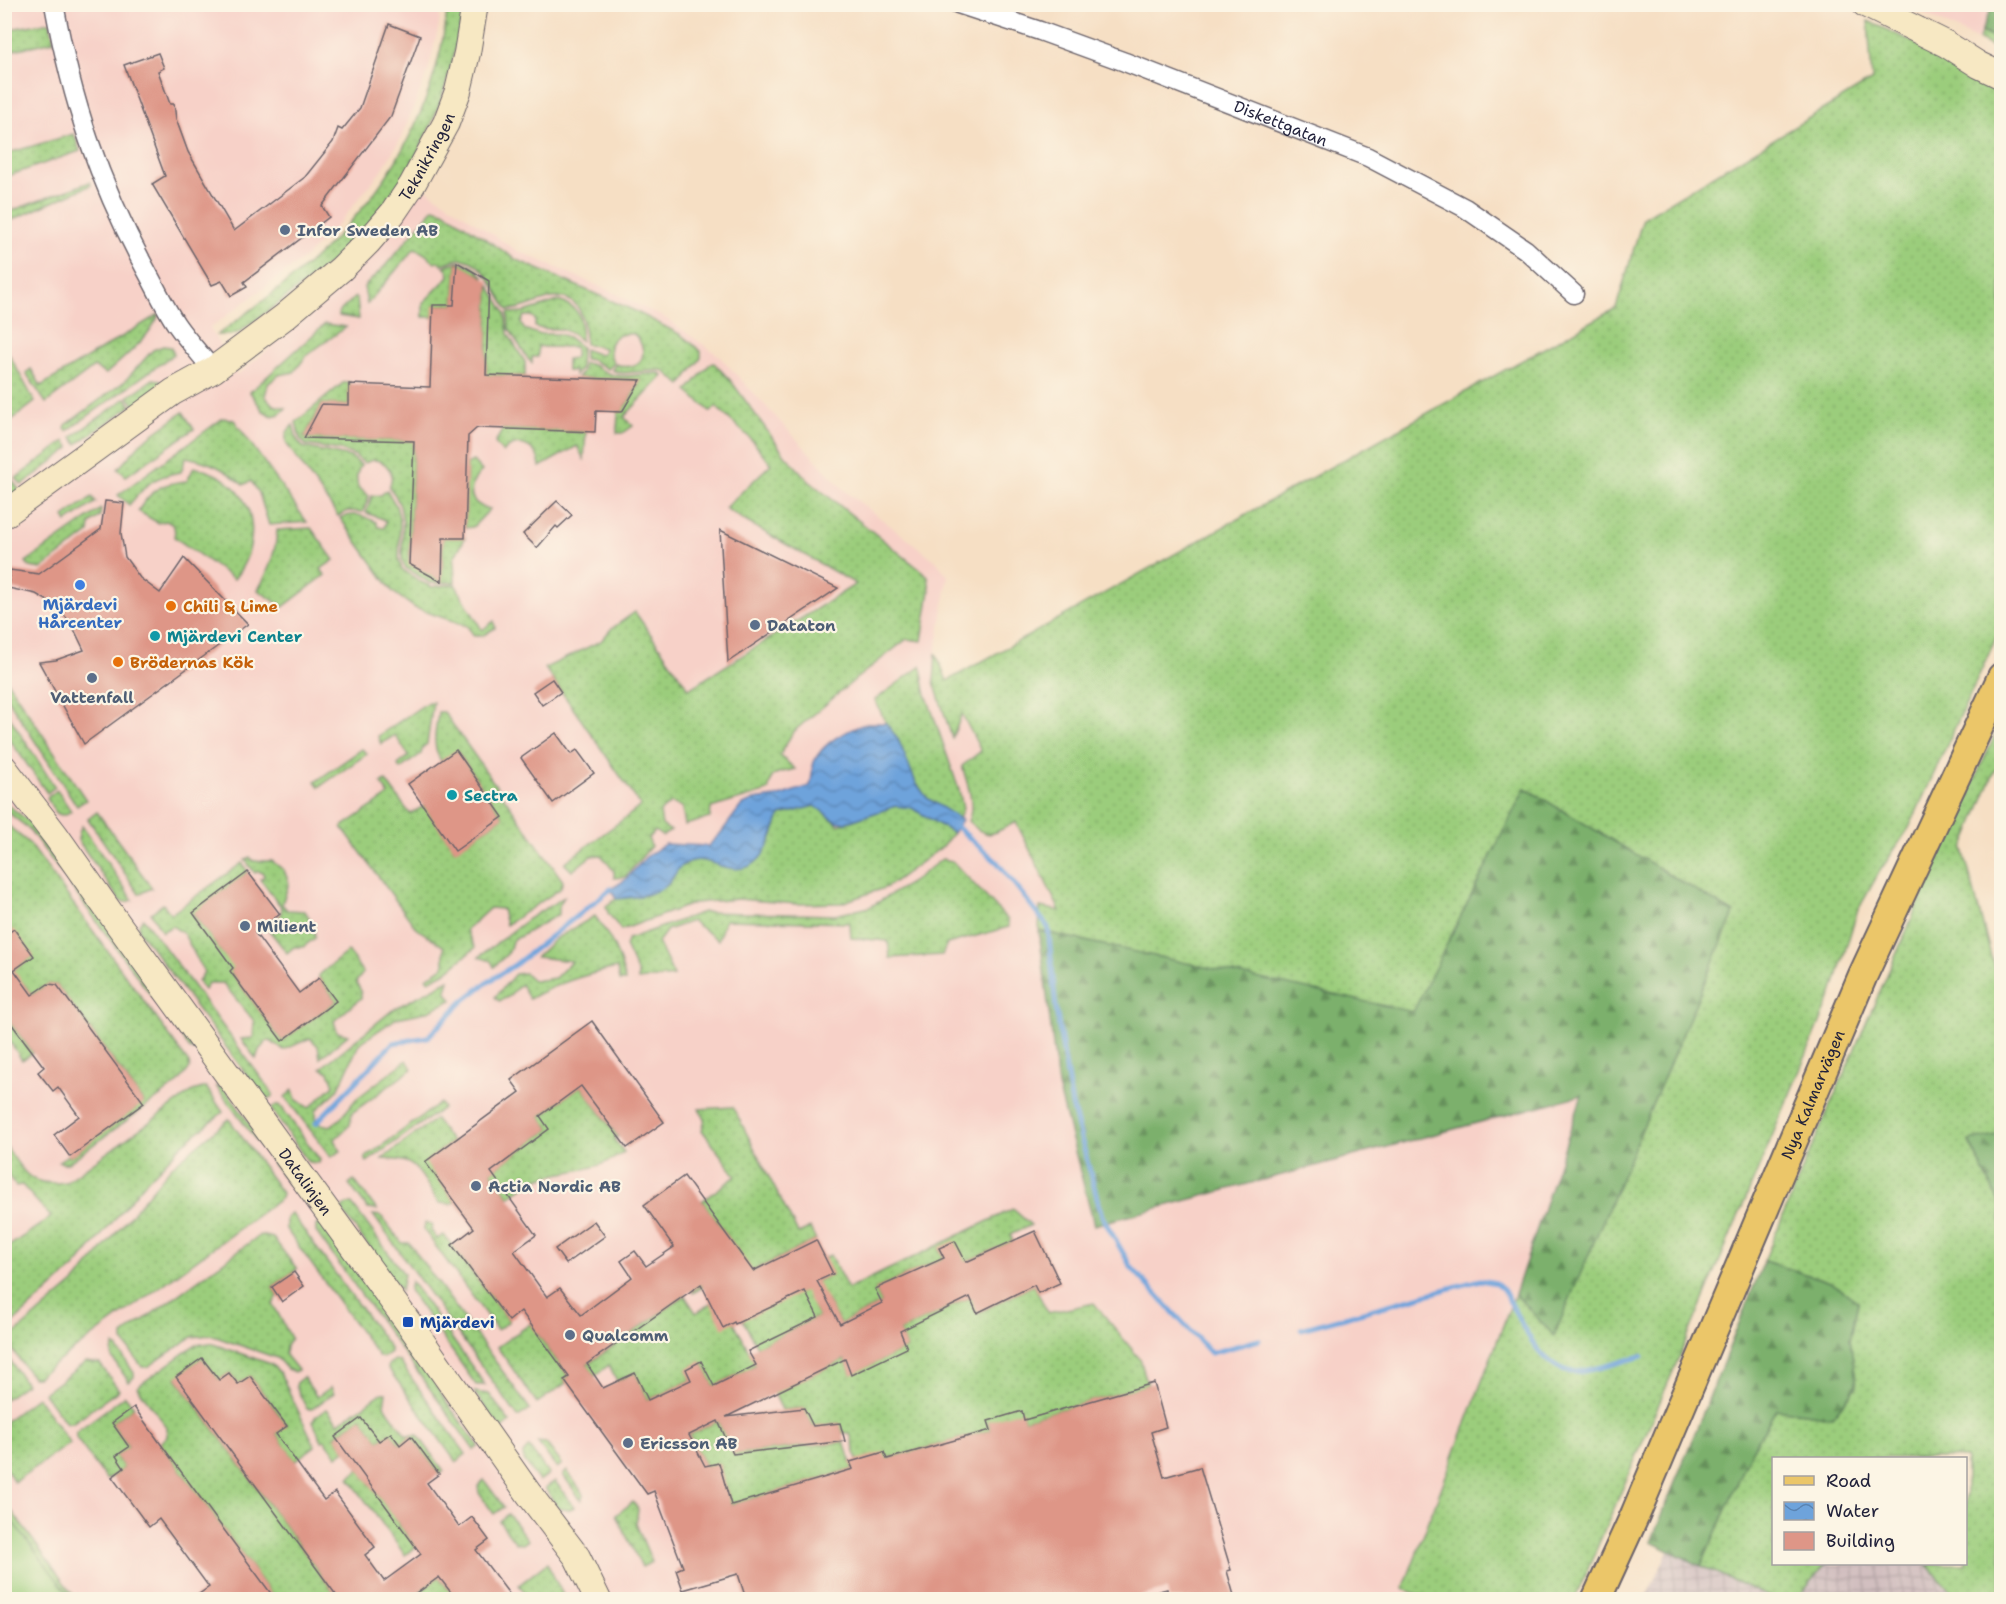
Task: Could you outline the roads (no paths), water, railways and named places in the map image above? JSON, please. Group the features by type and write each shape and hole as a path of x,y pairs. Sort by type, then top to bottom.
{"main road":[{"name":"Nya Kalmarvägen","path":"1596,1599 1635,1515 1863,975 2001,676"},
{"name":"Nya Kalmarvägen","path":"1606,1599 1635,1515"}],"street":[{"path":"54,4 64,60 78,111 111,201 134,249 175,322 213,370"},
{"name":"Teknikringen","path":"4,514 173,392 213,370 284,318 341,269 368,242 393,213 429,157 446,123 458,91 475,4"},
{"name":"Diskettgatan","path":"958,4 1114,58 1368,157 1465,208 1526,250 1574,294"},
{"path":"1865,4 1946,44 2001,76"},
{"path":"1946,44 2001,62"},
{"name":"Teknikringen","path":"4,532 182,404 213,370"},
{"name":"Datalinjen","path":"4,768 56,836 408,1322 529,1494 577,1557 598,1599"}],"water":[{"path":"868,723 886,723 898,739 916,783 927,798 962,820 953,833 912,808 896,806 847,822 837,822 815,806 780,815 767,847 756,863 737,869 704,861 692,861 681,866 666,886 654,892 616,899 611,889 625,880 646,857 665,844 708,846 741,806 754,800 776,797 810,786 814,762 823,748 844,733"}],"waterway":[{"path":"957,827 997,862 1048,927 1056,1009 1072,1105 1102,1216 1131,1267 1211,1353 1259,1340"},
{"path":"316,1123 393,1043 428,1037 463,1001 516,964 611,889"},
{"path":"1301,1329 1480,1280 1496,1283 1503,1289 1530,1339 1549,1361 1561,1368 1579,1372 1642,1356"}],"place":[{"name":"Infor Sweden AB","path":"285,230"},
{"name":"Mjärdevi Hårcenter","path":"80,585"},
{"name":"Chili & Lime","path":"171,606"},
{"name":"Dataton","path":"755,625"},
{"name":"Mjärdevi Center","path":"155,636"},
{"name":"Brödernas Kök","path":"118,662"},
{"name":"Vattenfall","path":"92,678"},
{"name":"Sectra","path":"452,795"},
{"name":"Milient","path":"245,926"},
{"name":"Actia Nordic AB","path":"476,1186"},
{"name":"Mjärdevi","path":"408,1322"},
{"name":"Qualcomm","path":"570,1335"},
{"name":"Ericsson AB","path":"628,1443"}]}
